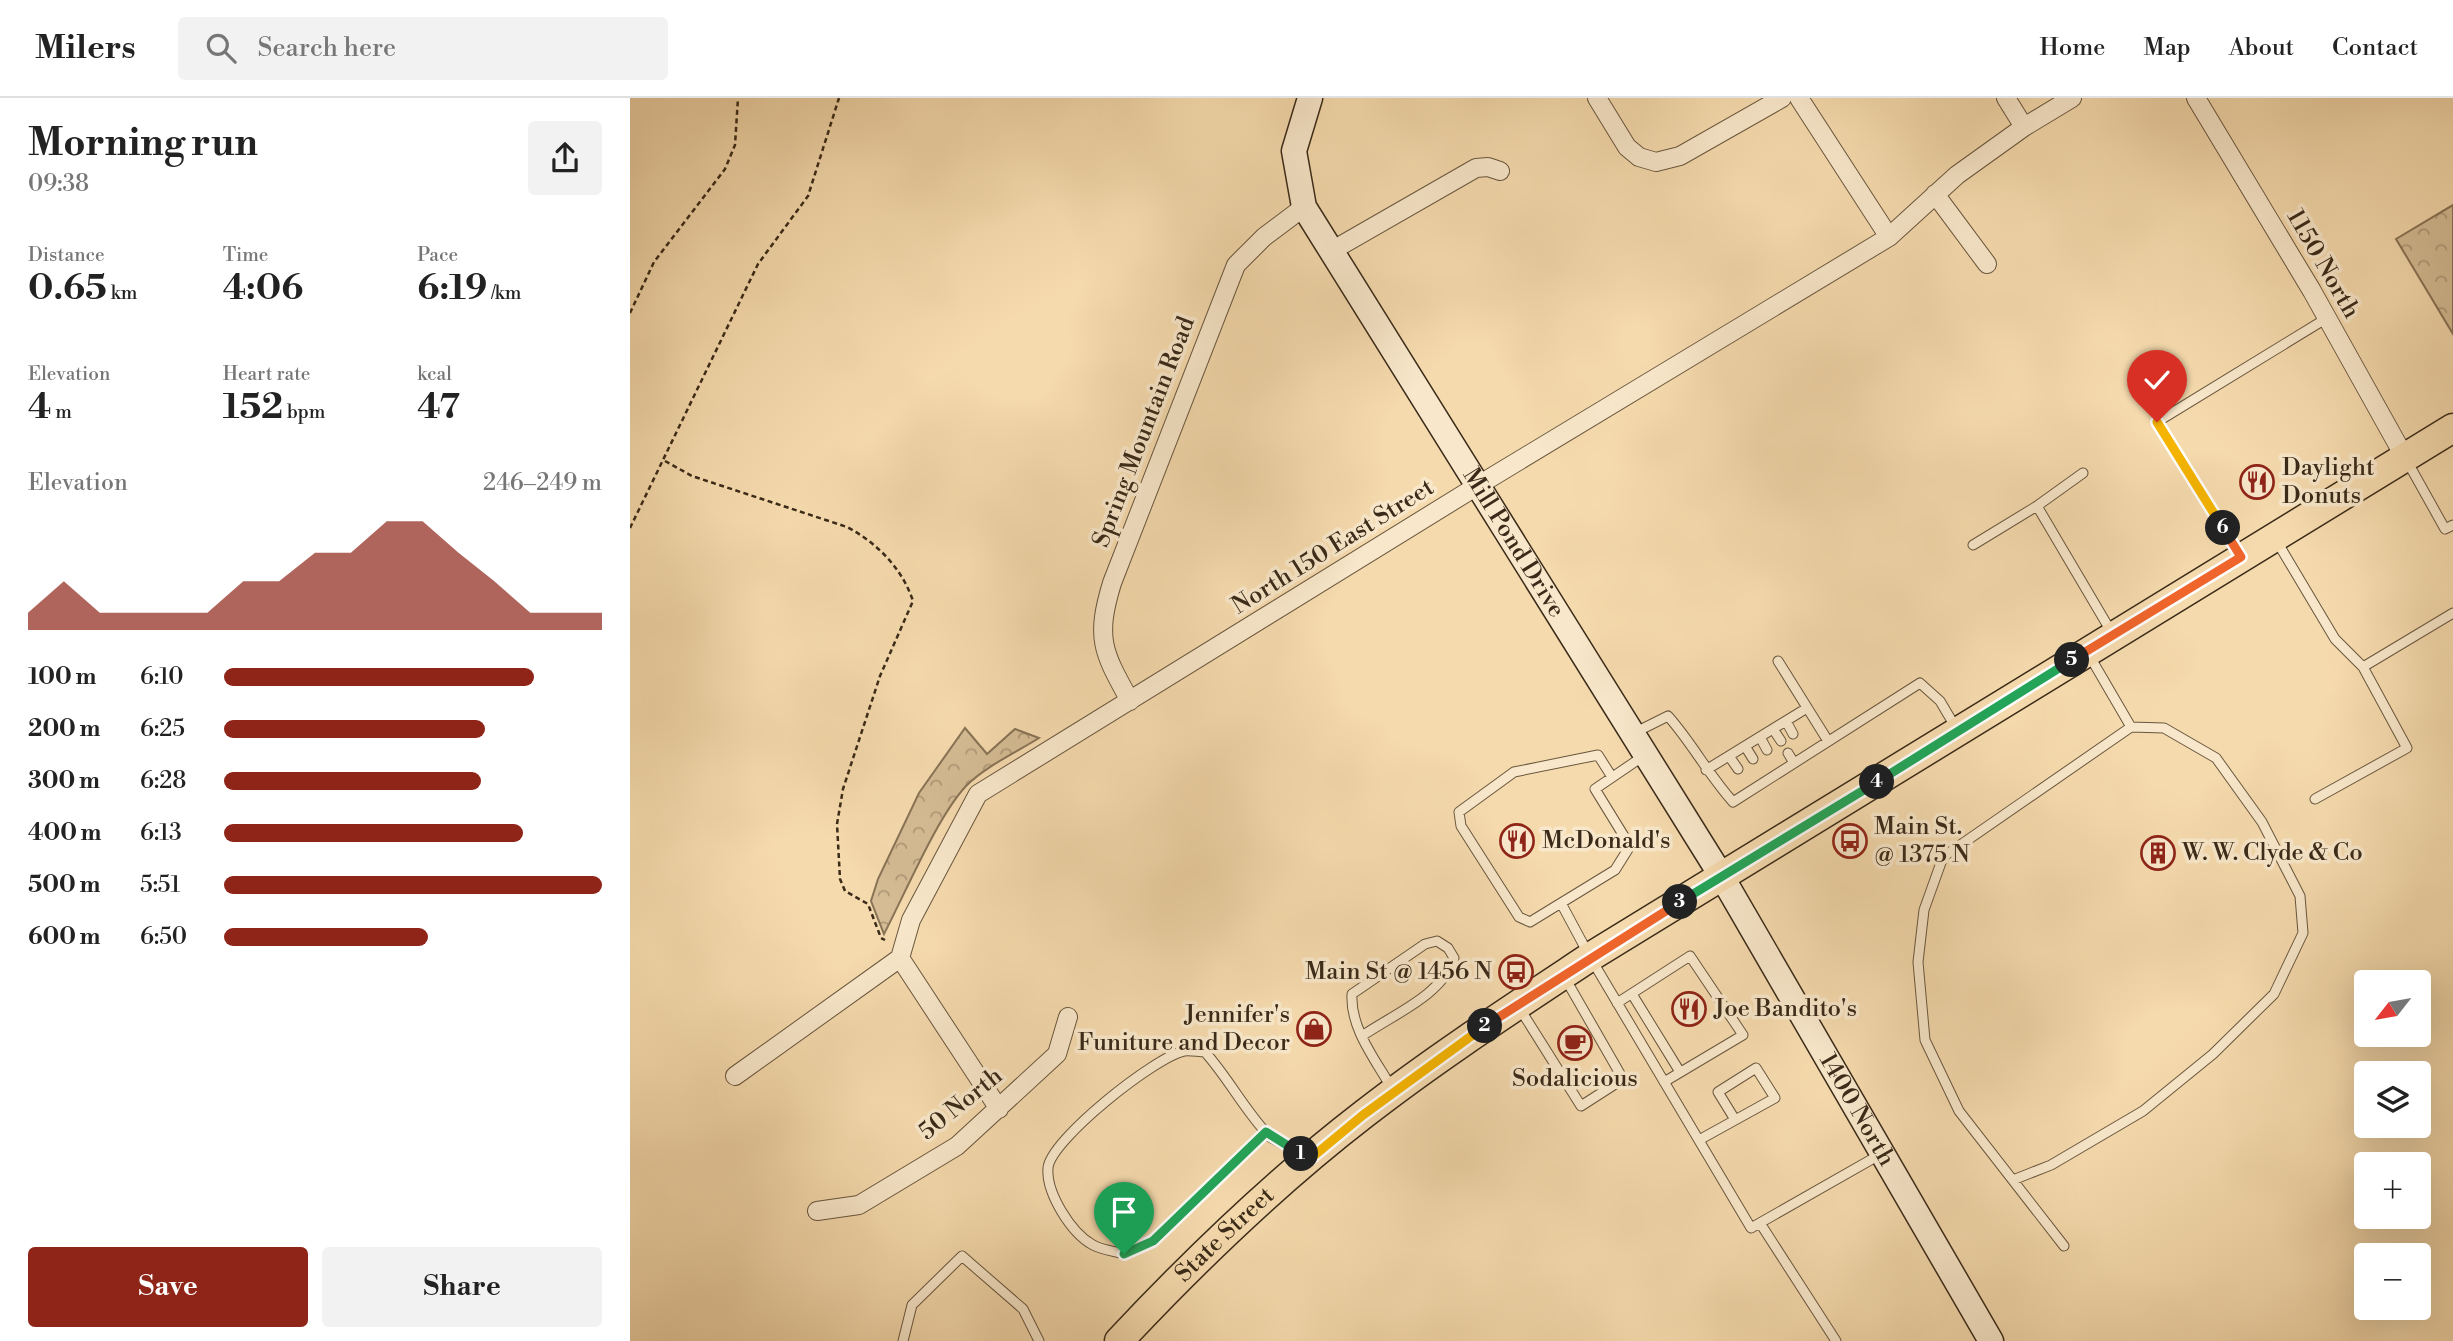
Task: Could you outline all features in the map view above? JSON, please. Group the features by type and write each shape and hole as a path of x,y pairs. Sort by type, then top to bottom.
{"main road":[{"path":"1304,207 1294,151 1310,98"},
{"name":"Mill Pond Drive","path":"1304,207 1722,877"},
{"name":"State Street","path":"1119,1341 1310,1159 1394,1092 1518,1005 1590,957 2087,650 2453,428"},
{"name":"1400 North","path":"1722,877 1991,1341"}],"street":[{"path":"1597,98 1627,147 1639,158 1656,162 1680,156 1782,98"},
{"path":"1799,98 1889,237"},
{"path":"2006,98 2024,127"},
{"name":"North 150 East Street","path":"900,958 911,920 978,794 1477,486 1889,237 1935,194 2024,127 2072,98"},
{"name":"1150 North","path":"2196,98 2327,318 2404,456"},
{"path":"1333,250 1476,168 1488,167 1500,171"},
{"path":"1935,194 1987,264"},
{"name":"Spring Mountain Road","path":"1130,701 1112,667 1101,631 1112,583 1236,265 1264,237 1304,207"},
{"path":"735,1076 900,958 999,1109"},
{"name":"50 North","path":"817,1211 859,1205 957,1146 1057,1054 1068,1017"}],"lane":[{"path":"2241,557 2157,422 2327,318"},
{"path":"2404,456 2445,529 2453,525"},
{"path":"1973,545 2083,474"},
{"path":"2037,506 2112,635"},
{"path":"2274,536 2335,639 2363,667 2407,748 2315,799"},
{"path":"2363,667 2453,613"},
{"path":"2087,650 2131,727"},
{"path":"1777,661 1828,741"},
{"path":"1632,734 1668,716 1685,736 1706,770 1733,802 1748,786 1763,776 1794,763 1804,751 1828,741 1920,683 1940,701 1958,731"},
{"path":"1706,770 1807,708"},
{"path":"1786,721 1793,734"},
{"path":"2013,1180 2051,1165 2143,1111 2213,1054 2274,993 2302,933 2300,895 2262,822 2216,758 2164,728 2131,727 1943,857 1924,910 1918,962 1926,1040 1959,1111 2064,1246"},
{"path":"1773,729 1781,741"},
{"path":"1760,737 1767,750"},
{"path":"1745,746 1753,759"},
{"path":"1788,753 1794,763"},
{"path":"1612,777 1598,755 1514,772 1459,812 1461,826 1519,917 1531,922 1615,870 1630,846 1595,789 1646,755"},
{"path":"1729,756 1738,769"},
{"path":"1561,903 1590,957 1751,1228 1882,1153"},
{"path":"1362,1036 1440,984 1451,970 1454,958 1448,948 1437,941 1425,944 1352,994 1351,1012 1362,1036 1394,1092"},
{"path":"1617,1003 1690,957 1742,1035 1664,1082"},
{"path":"1518,1005 1581,1106 1623,1079 1563,975"},
{"path":"1632,994 1680,1072"},
{"path":"1266,1132 1153,1241 1124,1254 1093,1245 1073,1227 1052,1192 1047,1167 1058,1144 1146,1068 1185,1051 1205,1052 1222,1070 1251,1118 1266,1132 1310,1159"},
{"path":"1699,1140 1734,1118 1746,1116 1775,1098 1756,1068 1718,1092 1734,1118"},
{"path":"1760,1223 1836,1341"},
{"path":"903,1341 912,1305 962,1256 1023,1309 1039,1341"}],"path":[{"path":"630,313 654,262 724,169 735,145 738,98"},
{"path":"630,527 665,461 758,264 808,196 839,98"},
{"path":"665,461 692,476 847,527 867,537 907,584 913,601 880,676 843,789 837,824 840,879 845,891 868,904 881,938 885,940"}],"green space":[{"path":"2453,205 2453,334 2396,239"},
{"path":"965,728 987,754 1015,729 1039,738 982,772 966,786 933,836 884,934 871,901 878,879 919,793"}],"place":[{"name":"Daylight Donuts","path":"2257,482"},
{"name":"McDonald's","path":"1517,841"},
{"name":"Main St. @ 1375 N","path":"1850,841"},
{"name":"W. W. Clyde & Co","path":"2158,853"},
{"name":"Main St @ 1456 N","path":"1516,972"},
{"name":"Joe Bandito's","path":"1689,1009"},
{"name":"Jennifer's Funiture and Decor","path":"1314,1029"},
{"name":"Sodalicious","path":"1575,1043"}],"route":[{"path":"1124,1254 1153,1241 1266,1132 1270,1137 1310,1159 1363,1115 1466,1039 1590,957 2241,557 2157,422"}]}
